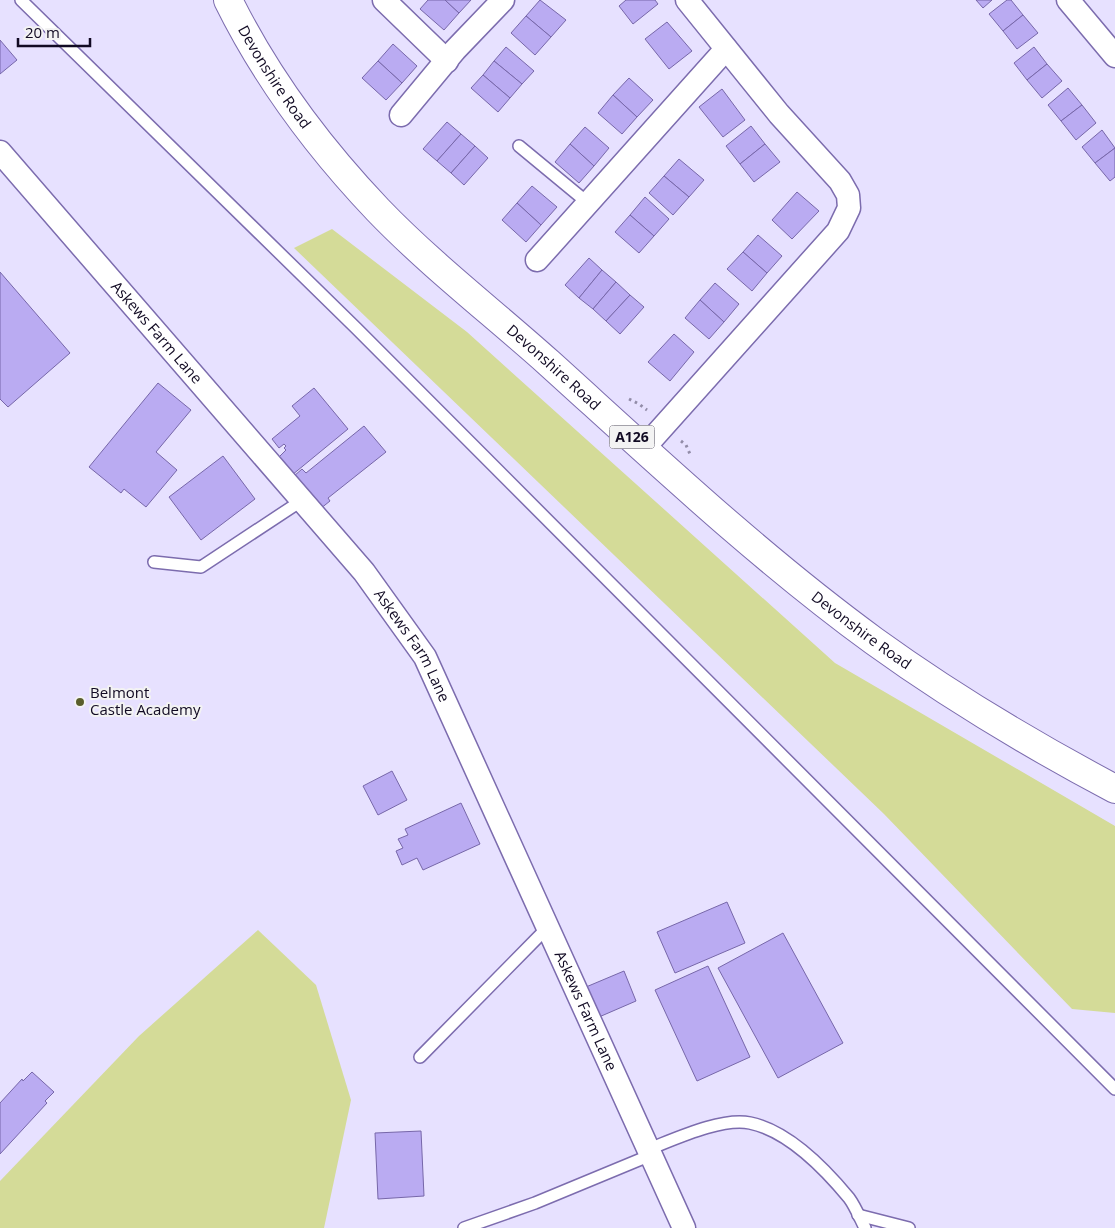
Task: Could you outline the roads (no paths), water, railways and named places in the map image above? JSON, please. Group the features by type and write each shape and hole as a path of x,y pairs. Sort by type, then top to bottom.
{"main road":[{"name":"Devonshire Road","path":"228,0 284,95 318,142 379,211 644,448 781,569 873,640 963,701 1068,764 1115,789"}],"street":[{"path":"384,0 447,61"},
{"path":"401,116 447,61 503,0"},
{"path":"644,448 838,231 849,208 848,195 840,181 785,121 687,0"},
{"path":"1068,0 1115,56"},
{"path":"537,260 726,49"},
{"name":"Askews Farm Lane","path":"0,152 364,572 425,657 549,926 684,1228"}],"lane":[{"path":"21,0 356,328 1115,1089"},
{"path":"519,146 588,203"},
{"path":"154,562 201,566 301,501"},
{"path":"420,1057 549,926"},
{"path":"464,1228 535,1203 710,1126 750,1122 781,1135 814,1162 850,1199 865,1228"},
{"path":"858,1215 908,1228"}],"place":[{"name":"Belmont Castle Academy","path":"80,702"}]}
